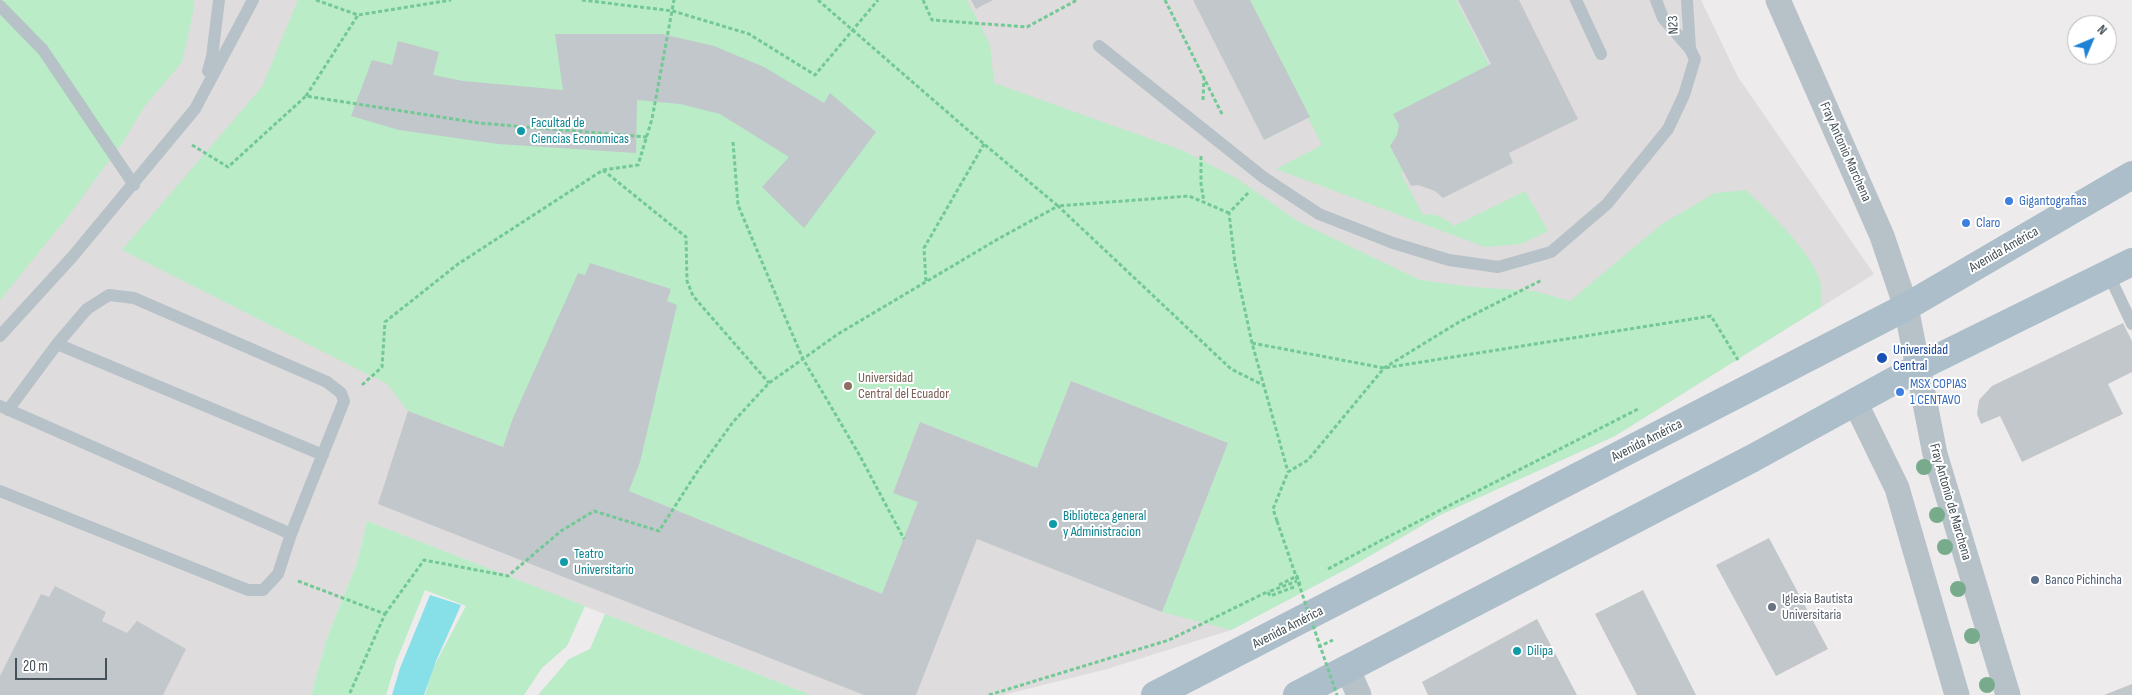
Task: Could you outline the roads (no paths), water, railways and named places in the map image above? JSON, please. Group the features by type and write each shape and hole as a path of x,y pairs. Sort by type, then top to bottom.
{"main road":[{"name":"Avenida América","path":"1155,695 1906,306 2132,175"},
{"path":"1296,695 1348,670 1753,458 1917,368 2120,268"}],"street":[{"name":"Fray Antonio Marchena","path":"1778,0 1882,236 1906,306"},
{"name":"Fray Antonio de Marchena","path":"1906,306 1935,454 2008,695"},
{"path":"1855,402 1896,488 1957,695"},
{"path":"1348,670 1359,695"}],"lane":[{"path":"195,109 212,57 219,0"},
{"path":"0,336 73,256 195,109 253,0"},
{"path":"1576,0 1601,54"},
{"name":"N23","path":"1099,46 1263,177 1319,214 1393,243 1449,260 1498,267 1551,252 1607,204 1668,129 1684,95 1695,59 1690,49 1663,18 1656,0"},
{"name":"N23","path":"1687,0 1690,49"},
{"path":"0,6 43,50 134,184"},
{"path":"2120,268 2132,324"},
{"path":"0,491 248,590 263,590 278,574 290,534 344,401 341,393 327,382 134,298 109,295 87,309 4,408 290,534"},
{"path":"57,344 323,455"}],"water":[{"path":"430,595 461,605 436,661 424,695 392,695 400,668"}],"place":[{"name":"Facultad de Ciencias Economicas","path":"521,131"},
{"name":"Gigantografias","path":"2009,201"},
{"name":"Claro","path":"1966,223"},
{"name":"Universidad Central","path":"1882,358"},
{"name":"Universidad Central del Ecuador","path":"848,386"},
{"name":"MSX COPIAS 1 CENTAVO","path":"1900,392"},
{"name":"Biblioteca general y Administracion","path":"1053,524"},
{"name":"Teatro Universitario","path":"564,562"},
{"name":"Banco Pichincha","path":"2035,580"},
{"name":"Iglesia Bautista Universitaria","path":"1772,607"},
{"name":"Dilipa","path":"1517,651"}]}
